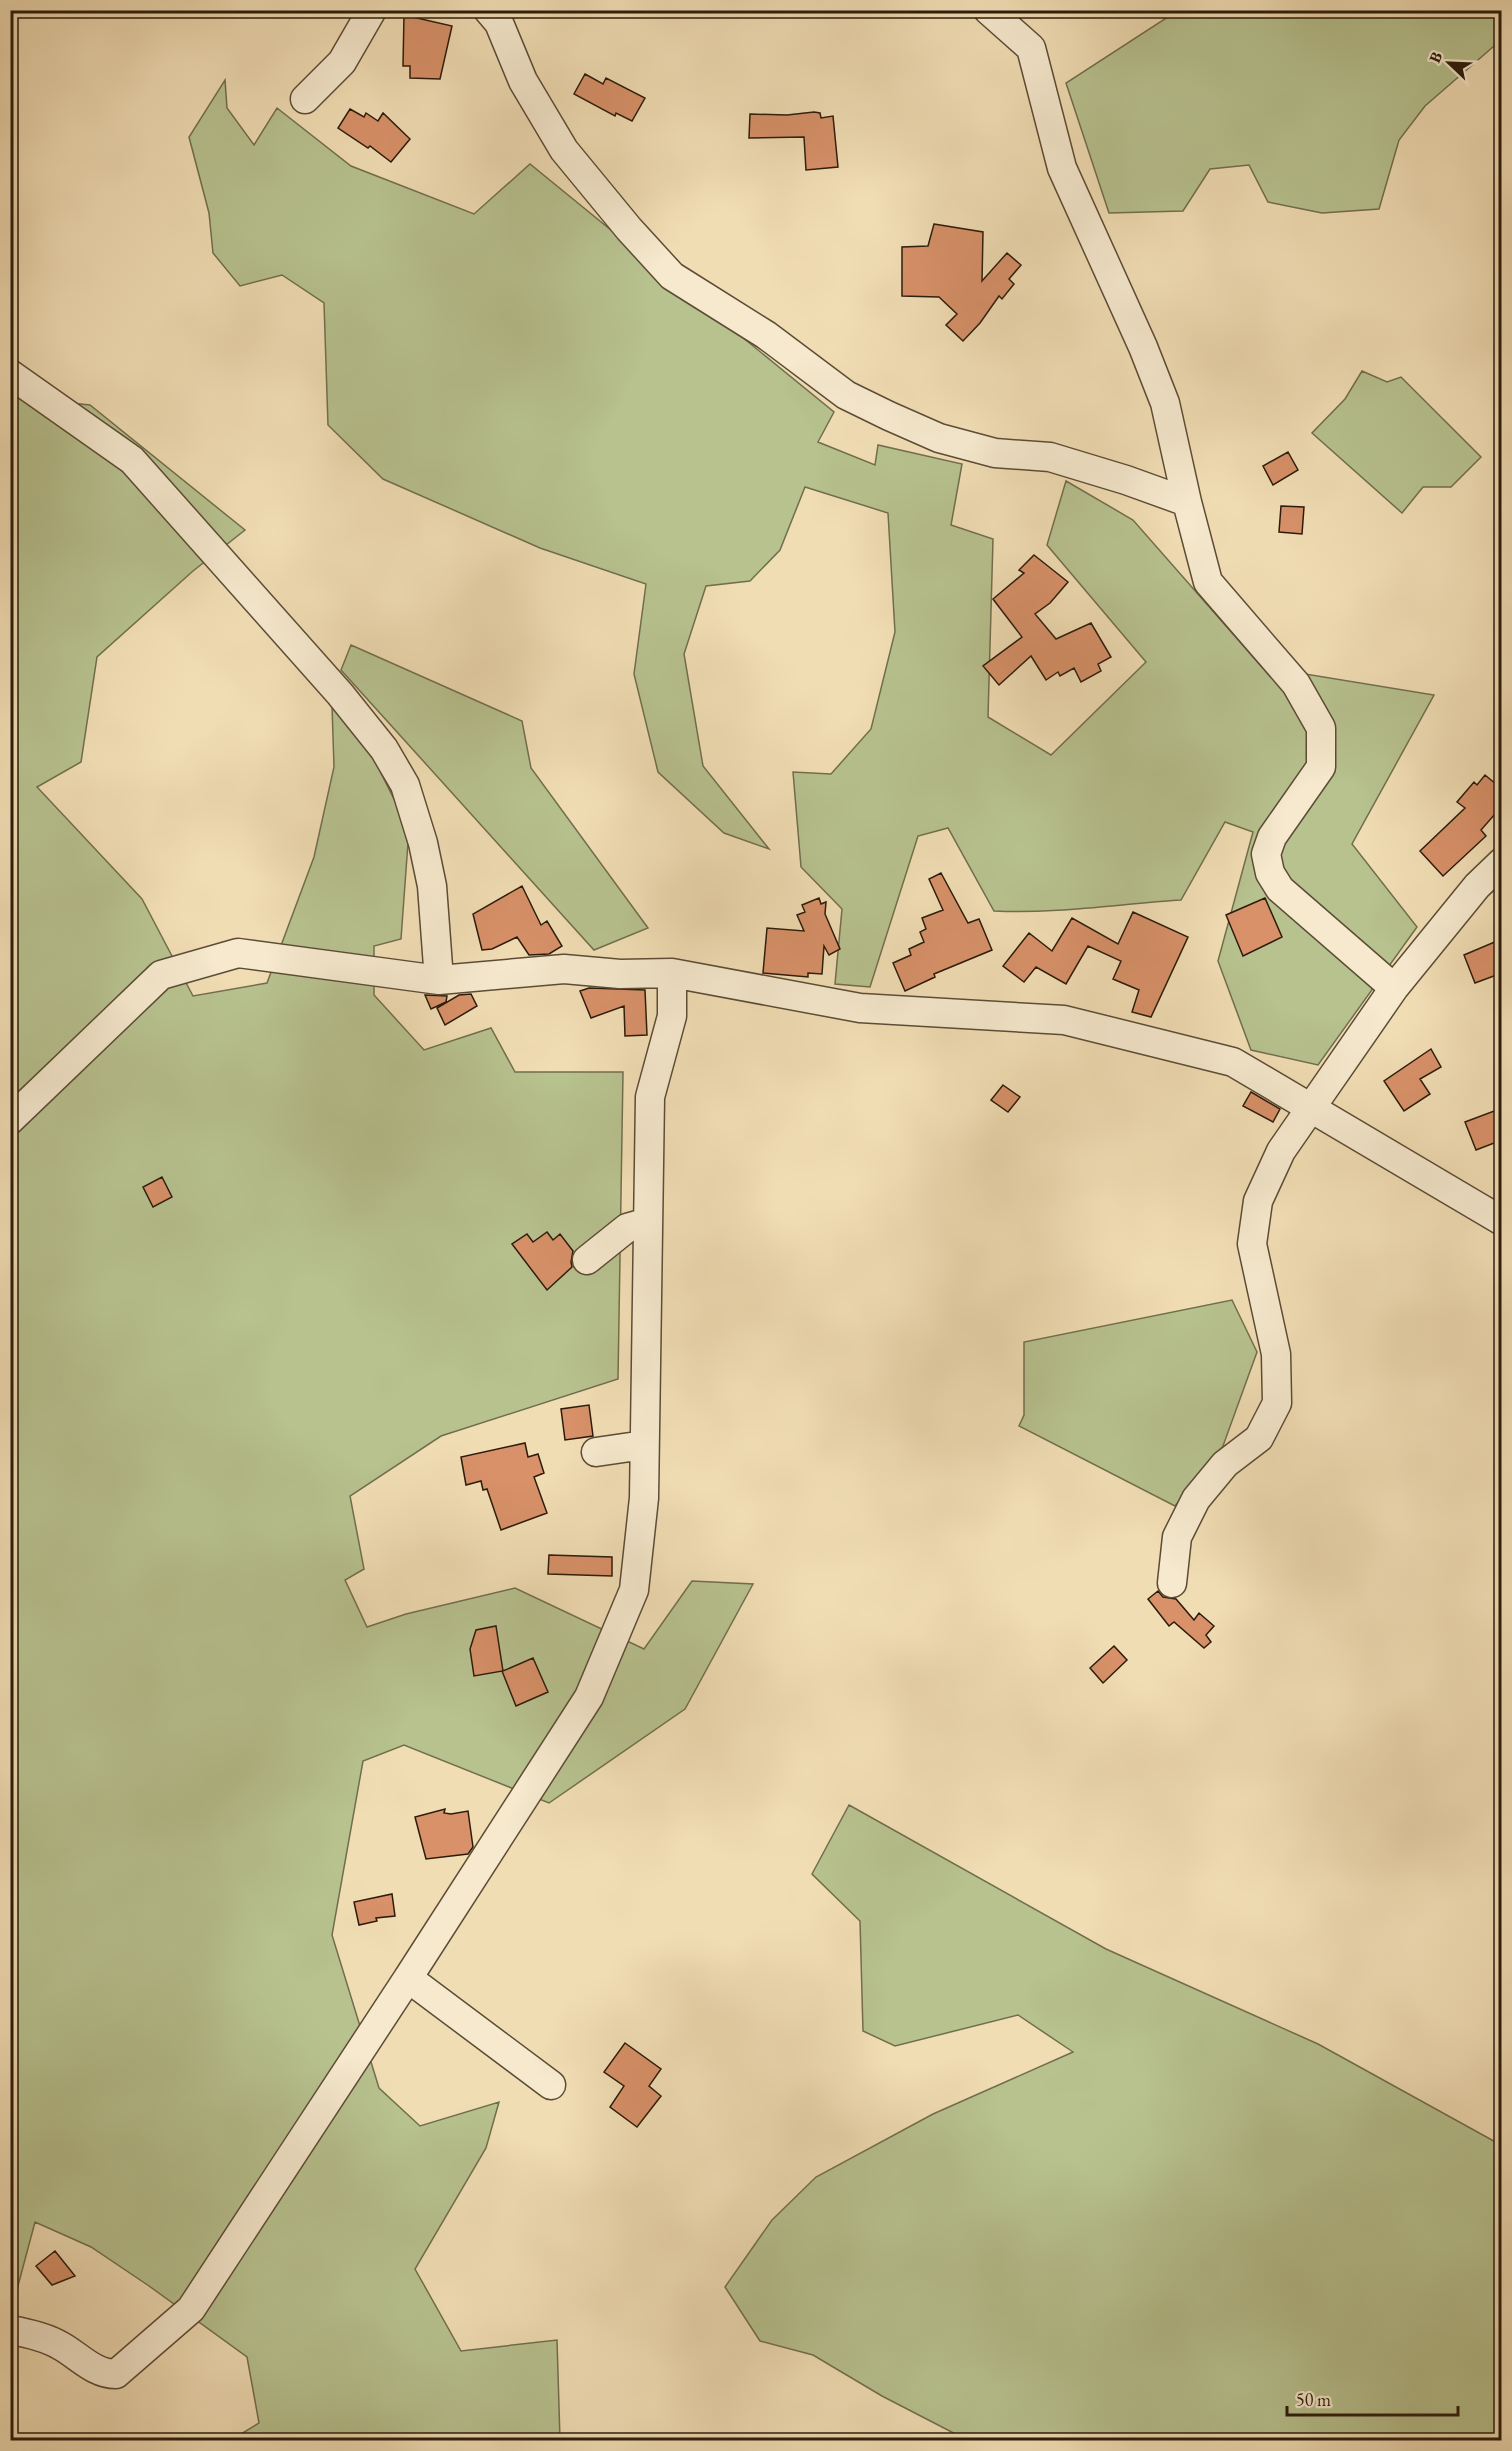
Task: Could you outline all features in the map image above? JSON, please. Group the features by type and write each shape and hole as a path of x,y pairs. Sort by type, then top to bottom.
{"street":[{"path":"305,99 342,62 372,10"},
{"path":"488,10 500,23 524,81 564,150 629,229 672,276 766,335 846,395 939,438 995,453 1060,460 1187,502"},
{"path":"988,10 1031,48 1062,168 1138,336 1165,403 1187,502 1209,582 1296,684 1321,728 1321,767 1272,837 1266,854 1270,873 1280,889 1394,988"},
{"path":"10,374 132,460 340,694 384,749 405,785 423,843 432,886 439,980"},
{"path":"1172,1582 1177,1537 1196,1499 1225,1464 1259,1438 1277,1403 1276,1354 1252,1244 1258,1201 1281,1151 1394,988 1477,886 1502,862"},
{"path":"10,1120 161,975 238,953 439,980 564,969 620,974 672,974 860,1008 1064,1020 1233,1062 1502,1221"},
{"path":"10,2331 41,2337 61,2346 95,2369 116,2374 183,2316 197,2299 408,1978 589,1697 634,1590 644,1498 650,1097 672,1016 672,974"},
{"path":"587,1260 627,1228 648,1222"},
{"path":"596,1452 644,1445"},
{"path":"408,1978 551,2085"}],"green space":[{"path":"1177,11 1501,11 1501,40 1425,106 1399,140 1379,209 1322,213 1268,202 1249,165 1210,169 1183,211 1109,213 1066,83"},
{"path":"225,80 227,108 254,145 277,108 351,166 474,214 530,164 834,412 818,442 875,465 878,445 962,464 951,525 993,539 988,717 1051,755 1146,662 1047,545 1066,481 1133,520 1262,667 1434,695 1352,844 1417,927 1318,1065 1251,1050 1218,961 1253,832 1225,822 1181,900 1041,911 994,911 948,828 918,836 870,987 835,984 842,909 801,867 793,772 831,774 871,729 895,632 888,513 805,487 780,550 750,581 706,586 684,654 703,766 769,849 724,833 658,772 634,674 646,584 540,548 383,479 328,425 324,303 282,275 240,286 213,253 209,213 189,137"},
{"path":"1362,371 1387,382 1401,377 1481,457 1451,487 1423,487 1402,513 1312,433 1345,399"},
{"path":"10,380 42,400 90,405 245,530 193,571 97,657 81,762 37,787 142,899 193,996 267,983 314,857 334,767 332,706 384,736 381,773 409,829 401,939 374,946 374,995 424,1050 491,1028 515,1072 623,1072 618,1379 441,1436 350,1496 364,1569 345,1580 367,1627 406,1614 515,1588 644,1649 692,1581 753,1584 685,1709 549,1803 404,1745 363,1761 332,1935 379,2088 420,2126 499,2102 486,2148 415,2269 461,2351 557,2340 560,2440 231,2440 259,2423 247,2357 91,2247 35,2222 15,2297 11,2296"},
{"path":"351,645 522,721 531,768 648,928 594,950 341,670"},
{"path":"1232,1300 1257,1352 1223,1446 1175,1506 1019,1426 1024,1415 1024,1342"},
{"path":"849,1805 1106,1949 1318,2044 1501,2145 1501,2440 967,2440 882,2396 813,2355 760,2341 725,2287 772,2220 816,2177 933,2114 1073,2052 1018,2015 895,2046 863,2031 860,1921 812,1874"}],"building":[{"path":"404,15 452,26 440,79 410,78 410,66 403,66"},
{"path":"585,74 603,84 606,78 645,98 632,121 616,113 615,116 574,94"},
{"path":"350,109 364,117 366,113 378,121 383,113 410,139 391,162 370,146 368,148 338,128"},
{"path":"820,113 821,118 833,116 838,167 806,170 804,137 749,138 750,114 787,115"},
{"path":"934,224 983,232 982,281 1007,253 1021,265 1009,279 1014,284 1002,299 999,296 980,323 963,341 946,325 957,314 939,297 902,296 902,247 928,246"},
{"path":"1288,452 1298,470 1273,485 1263,466"},
{"path":"1281,506 1304,507 1302,534 1279,532"},
{"path":"1034,555 1068,582 1050,603 1035,614 1056,639 1091,623 1111,657 1098,664 1101,671 1081,682 1074,668 1060,676 1058,672 1046,680 1031,656 999,685 983,666 1022,637 993,599 1024,573 1019,570"},
{"path":"1485,775 1502,789 1502,806 1481,830 1486,836 1443,876 1420,851 1465,808 1457,802 1474,782 1477,785"},
{"path":"941,873 968,923 979,919 992,950 934,974 935,977 905,991 893,963 911,955 909,949 924,942 920,932 926,929 922,918 943,910 929,879"},
{"path":"522,886 541,925 547,921 562,946 549,954 529,955 517,937 492,949 482,950 473,914"},
{"path":"819,898 821,904 826,902 825,914 840,949 829,955 824,946 822,974 808,973 808,977 763,973 767,928 804,931 797,915 805,912 802,905"},
{"path":"1265,898 1282,937 1243,956 1226,915"},
{"path":"1133,912 1188,937 1151,1017 1132,1012 1139,990 1113,979 1121,961 1088,946 1066,984 1036,967 1024,982 1003,966 1029,933 1052,951 1072,918 1118,944"},
{"path":"1497,941 1502,953 1502,973 1475,983 1464,955"},
{"path":"589,988 645,990 647,1035 625,1036 624,1006 591,1018 580,991"},
{"path":"471,994 477,1006 445,1025 437,1008 459,995"},
{"path":"425,995 447,996 446,1002 431,1009"},
{"path":"1431,1049 1441,1067 1420,1079 1430,1094 1404,1111 1384,1081"},
{"path":"1003,1085 1020,1097 1008,1112 991,1100"},
{"path":"1251,1092 1280,1109 1273,1122 1243,1106"},
{"path":"1502,1108 1502,1140 1476,1150 1465,1122"},
{"path":"162,1177 172,1197 153,1207 143,1187"},
{"path":"547,1232 553,1240 560,1234 573,1251 572,1267 547,1290 512,1244 527,1234 533,1242"},
{"path":"589,1405 593,1436 565,1440 561,1409"},
{"path":"525,1443 528,1457 538,1454 544,1473 534,1477 547,1513 501,1530 487,1489 483,1490 481,1481 466,1485 461,1457"},
{"path":"549,1555 612,1557 612,1576 548,1574"},
{"path":"1158,1591 1163,1597 1176,1599 1194,1620 1199,1613 1214,1626 1206,1635 1211,1642 1204,1648 1174,1622 1169,1626 1148,1599"},
{"path":"496,1626 503,1671 533,1658 548,1692 516,1706 502,1671 474,1676 470,1649 476,1630"},
{"path":"1114,1646 1127,1660 1103,1683 1090,1668"},
{"path":"445,1809 444,1813 451,1814 468,1811 473,1847 468,1854 426,1859 415,1817"},
{"path":"392,1894 395,1916 376,1918 377,1921 359,1925 354,1902"},
{"path":"625,2043 661,2069 649,2086 661,2096 637,2127 610,2107 624,2086 604,2072"},
{"path":"55,2251 75,2276 52,2285 36,2266"}]}
